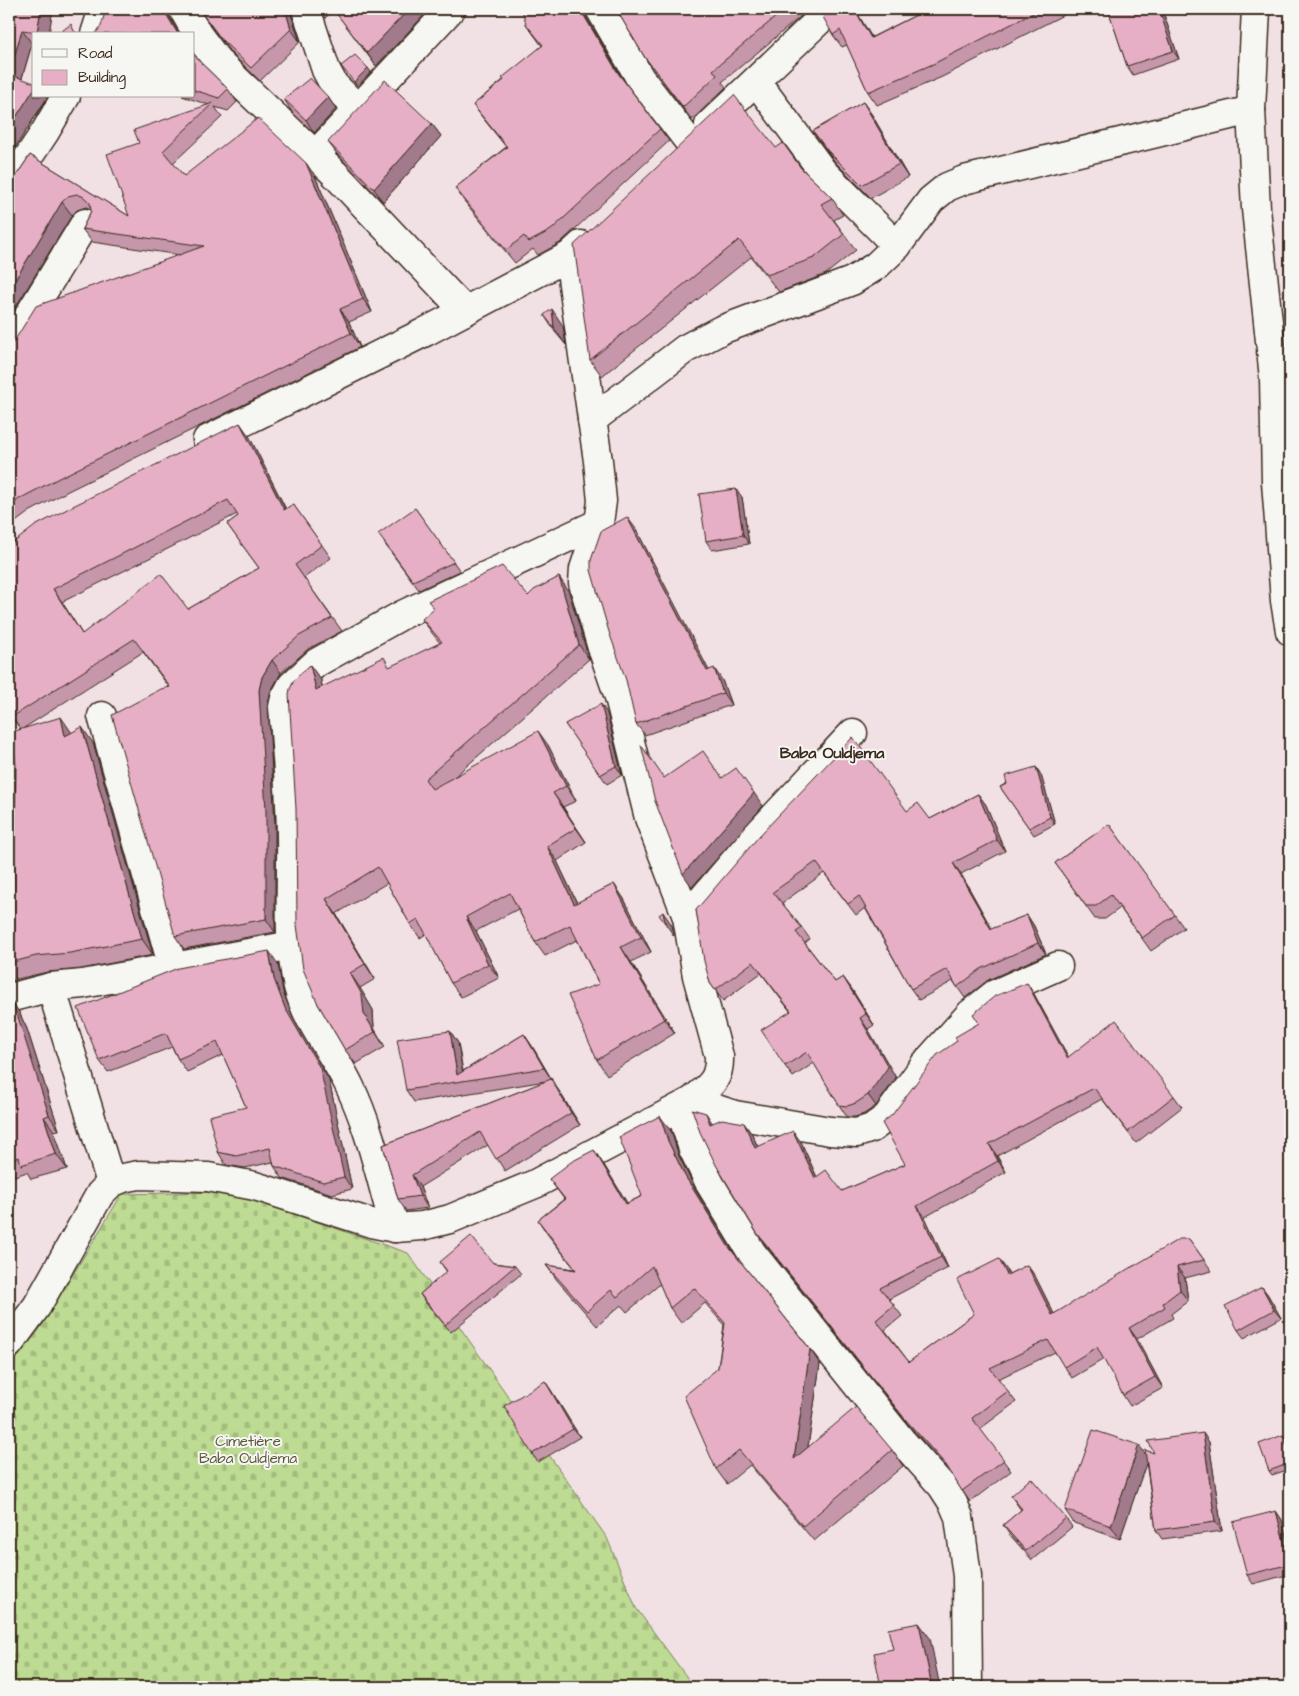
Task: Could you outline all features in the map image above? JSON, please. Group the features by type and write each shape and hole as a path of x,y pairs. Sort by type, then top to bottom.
{"street":[{"path":"96,32 103,9"},
{"path":"183,9 198,35 219,63 256,100 316,154 465,311"},
{"path":"306,9 326,70 334,85 358,109"},
{"path":"316,154 451,9"},
{"path":"600,9 682,151 830,9"},
{"path":"1256,9 1251,110 1256,209 1274,378 1278,502 1285,601 1290,631"},
{"path":"756,81 824,173 897,246"},
{"path":"9,186 65,98"},
{"path":"592,420 686,349 721,330 852,281 876,266 897,246 931,200 947,187 964,180 1251,110"},
{"path":"9,348 85,223"},
{"path":"182,452 465,311 569,256 597,230"},
{"path":"9,1344 37,1306 100,1194 111,1183 123,1178 139,1175 208,1177 255,1186 371,1223 395,1228 422,1226 450,1219 526,1188 686,1104 713,1082 719,1069 719,1056 697,976 687,917 648,818 619,697 583,583 584,569 598,524 602,501 569,256"},
{"path":"395,1228 364,1119 350,1087 306,1012 298,986 289,910 291,863 290,791 283,707 285,698 292,685 316,662 402,615 598,524"},
{"path":"102,716 173,968"},
{"path":"687,917 756,836 852,733"},
{"path":"9,998 51,987 83,984 292,945"},
{"path":"686,1104 735,1115 830,1131 857,1133 872,1128 887,1117 925,1064 976,1009 995,994 1058,966"},
{"path":"51,987 111,1183"},
{"path":"686,1104 693,1149 710,1184 752,1253 900,1440 942,1486 953,1503 959,1517 967,1576 968,1687"}],"green space":[{"name":"Cimetière Baba Ouldjema","path":"229,1192 408,1253 607,1538 636,1608 694,1687 12,1687 9,1676 9,1368 39,1330 122,1194"}],"building":[{"path":"9,9 41,9 37,32 22,30 9,74"},
{"path":"106,9 163,9 177,32 96,32 101,26"},
{"path":"199,9 285,9 291,29 251,68 222,40"},
{"path":"333,9 409,9 367,53"},
{"path":"522,9 580,9 618,73 660,129 551,230 529,242 524,236 506,250 455,188 507,147 473,105 504,80 502,78 543,45 526,24"},
{"path":"616,9 785,9 713,70 717,75 683,107 644,56"},
{"path":"831,9 854,9 871,38 928,9 1041,9 933,64 868,92 840,30 833,35 823,17"},
{"path":"1108,9 1159,9 1173,51 1127,66"},
{"path":"71,24 75,32 61,32"},
{"path":"195,55 228,89 219,98 195,90"},
{"path":"355,55 368,68 354,82 341,66"},
{"path":"9,74 32,82 32,92 9,128"},
{"path":"310,78 328,97 306,120 284,99"},
{"path":"385,80 432,124 374,189 328,142"},
{"path":"734,95 776,148 783,143 801,168 832,198 821,204 844,234 814,258 767,275 739,240 590,360 574,245"},
{"path":"863,102 899,164 862,185 827,150 813,131"},
{"path":"213,103 163,151 184,176 258,118 306,163 363,299 340,309 351,333 59,478 19,499 9,507 9,347 36,306 204,246 82,229 91,211 90,203 84,197 77,194 68,196 62,202 9,290 9,185 30,155 129,216 107,154 139,143 134,130"},
{"path":"552,309 554,328 544,315"},
{"path":"240,423 284,510 293,504 322,545 295,565 332,618 299,636 272,660 262,677 259,690 266,811 266,919 175,936 112,715 161,689 170,687 134,639 12,717 9,696 9,546 35,526","holes":["228,500 238,516 227,524 259,568 188,609 161,574 82,634 53,589"]},
{"path":"736,489 743,535 706,541 699,494"},
{"path":"415,508 454,562 413,581 378,534"},
{"path":"627,517 707,671 714,668 723,693 636,724 626,680 609,632 591,570 591,560 601,531"},
{"path":"502,566 528,596 534,590 559,577 579,645 425,779 432,789 538,731 566,786 553,793 576,828 547,846 574,904 614,884 641,937 621,947 664,1019 597,1060 568,995 599,984 570,925 535,942 510,893 466,917 488,964 451,983 418,919 410,924 378,867 326,899 365,964 350,973 362,995 364,1014 375,1032 345,1050 318,1004 303,969 297,925 296,809 290,689 294,680 310,665 316,690 384,657 389,667 442,642 422,619 434,608 428,601"},
{"path":"601,704 616,766 600,775 565,724"},
{"path":"61,717 65,736 82,727 142,939 70,953 36,956 9,963 9,919 13,919 16,766 12,732"},
{"path":"853,737 907,811 918,803 930,819 978,794 997,840 953,863 991,929 1027,915 1038,943 981,969 957,987 947,969 911,989 859,896 848,904 816,862 773,892 802,928 796,932 835,982 843,977 866,1014 860,1018 888,1067 868,1095 856,1103 847,1106 839,1105 807,1052 785,1066 761,1030 791,1011 753,962 715,990 710,983 704,961 696,910 760,835"},
{"path":"641,745 664,778 703,751 722,778 736,768 754,793 683,874 655,801"},
{"path":"1036,767 1050,817 1029,828 1000,787 1007,784 1005,776"},
{"path":"1109,824 1175,915 1142,938 1111,895 1096,906 1086,906 1055,863"},
{"path":"663,912 665,923 659,915"},
{"path":"269,951 274,979 285,1008 320,1068 344,1177 323,1182 274,1166 270,1148 236,1156 218,1152 209,1116 246,1107 217,1042 178,1059 166,1033 99,1060 78,1008 178,968"},
{"path":"1027,983 1067,1058 1116,1020 1174,1096 1128,1132 1094,1088 989,1144 998,1161 917,1206 941,1257 880,1288 894,1305 876,1320 909,1362 974,1314 957,1280 999,1259 1007,1275 1027,1265 1052,1315 1179,1239 1189,1239 1204,1260 1177,1267 1180,1290 1163,1303 1165,1307 1129,1328 1155,1377 1123,1395 1097,1347 1064,1367 1048,1340 990,1368 1008,1391 972,1418 1004,1460 962,1491 946,1465 905,1419 757,1233 716,1165 700,1132 692,1109 706,1113 710,1124 722,1119 744,1123 755,1148 793,1131 815,1178 826,1170 842,1191 905,1164 882,1123 892,1115 937,1055 957,1041 955,1037 979,1023 973,1014 995,996"},
{"path":"9,998 17,1014 49,1115 44,1117 56,1154 21,1165 19,1157 9,1160"},
{"path":"450,1031 457,1075 524,1034 544,1068 406,1090 397,1039"},
{"path":"551,1079 571,1113 496,1159 480,1132 412,1175 420,1196 398,1199 383,1145"},
{"path":"660,1116 668,1141 685,1176 728,1246 810,1349 794,1459 856,1407 892,1450 803,1526 739,1450 716,1469 684,1396 718,1368 725,1323 694,1288 670,1308 652,1266 617,1297 611,1290 587,1311 546,1265 576,1270 538,1220 565,1199 549,1179 571,1162 594,1150 626,1204 642,1196 619,1137"},
{"path":"471,1236 493,1263 515,1266 445,1325 420,1294 447,1271 440,1262"},
{"path":"1262,1287 1274,1310 1238,1330 1225,1306"},
{"path":"545,1381 573,1429 532,1454 504,1406"},
{"path":"1093,1430 1139,1445 1111,1526 1065,1510"},
{"path":"1203,1433 1215,1522 1156,1530 1145,1450 1154,1453 1148,1441"},
{"path":"1283,1435 1290,1454 1290,1463 1269,1471 1259,1444"},
{"path":"1031,1478 1066,1518 1026,1551 1003,1525 1022,1509 1011,1496"},
{"path":"1276,1511 1290,1564 1247,1575 1233,1522"},
{"path":"919,1623 932,1687 881,1687 874,1653 893,1649 888,1629"}],"district":[{"name":"Baba Ouldjema","path":"832,752"}]}
